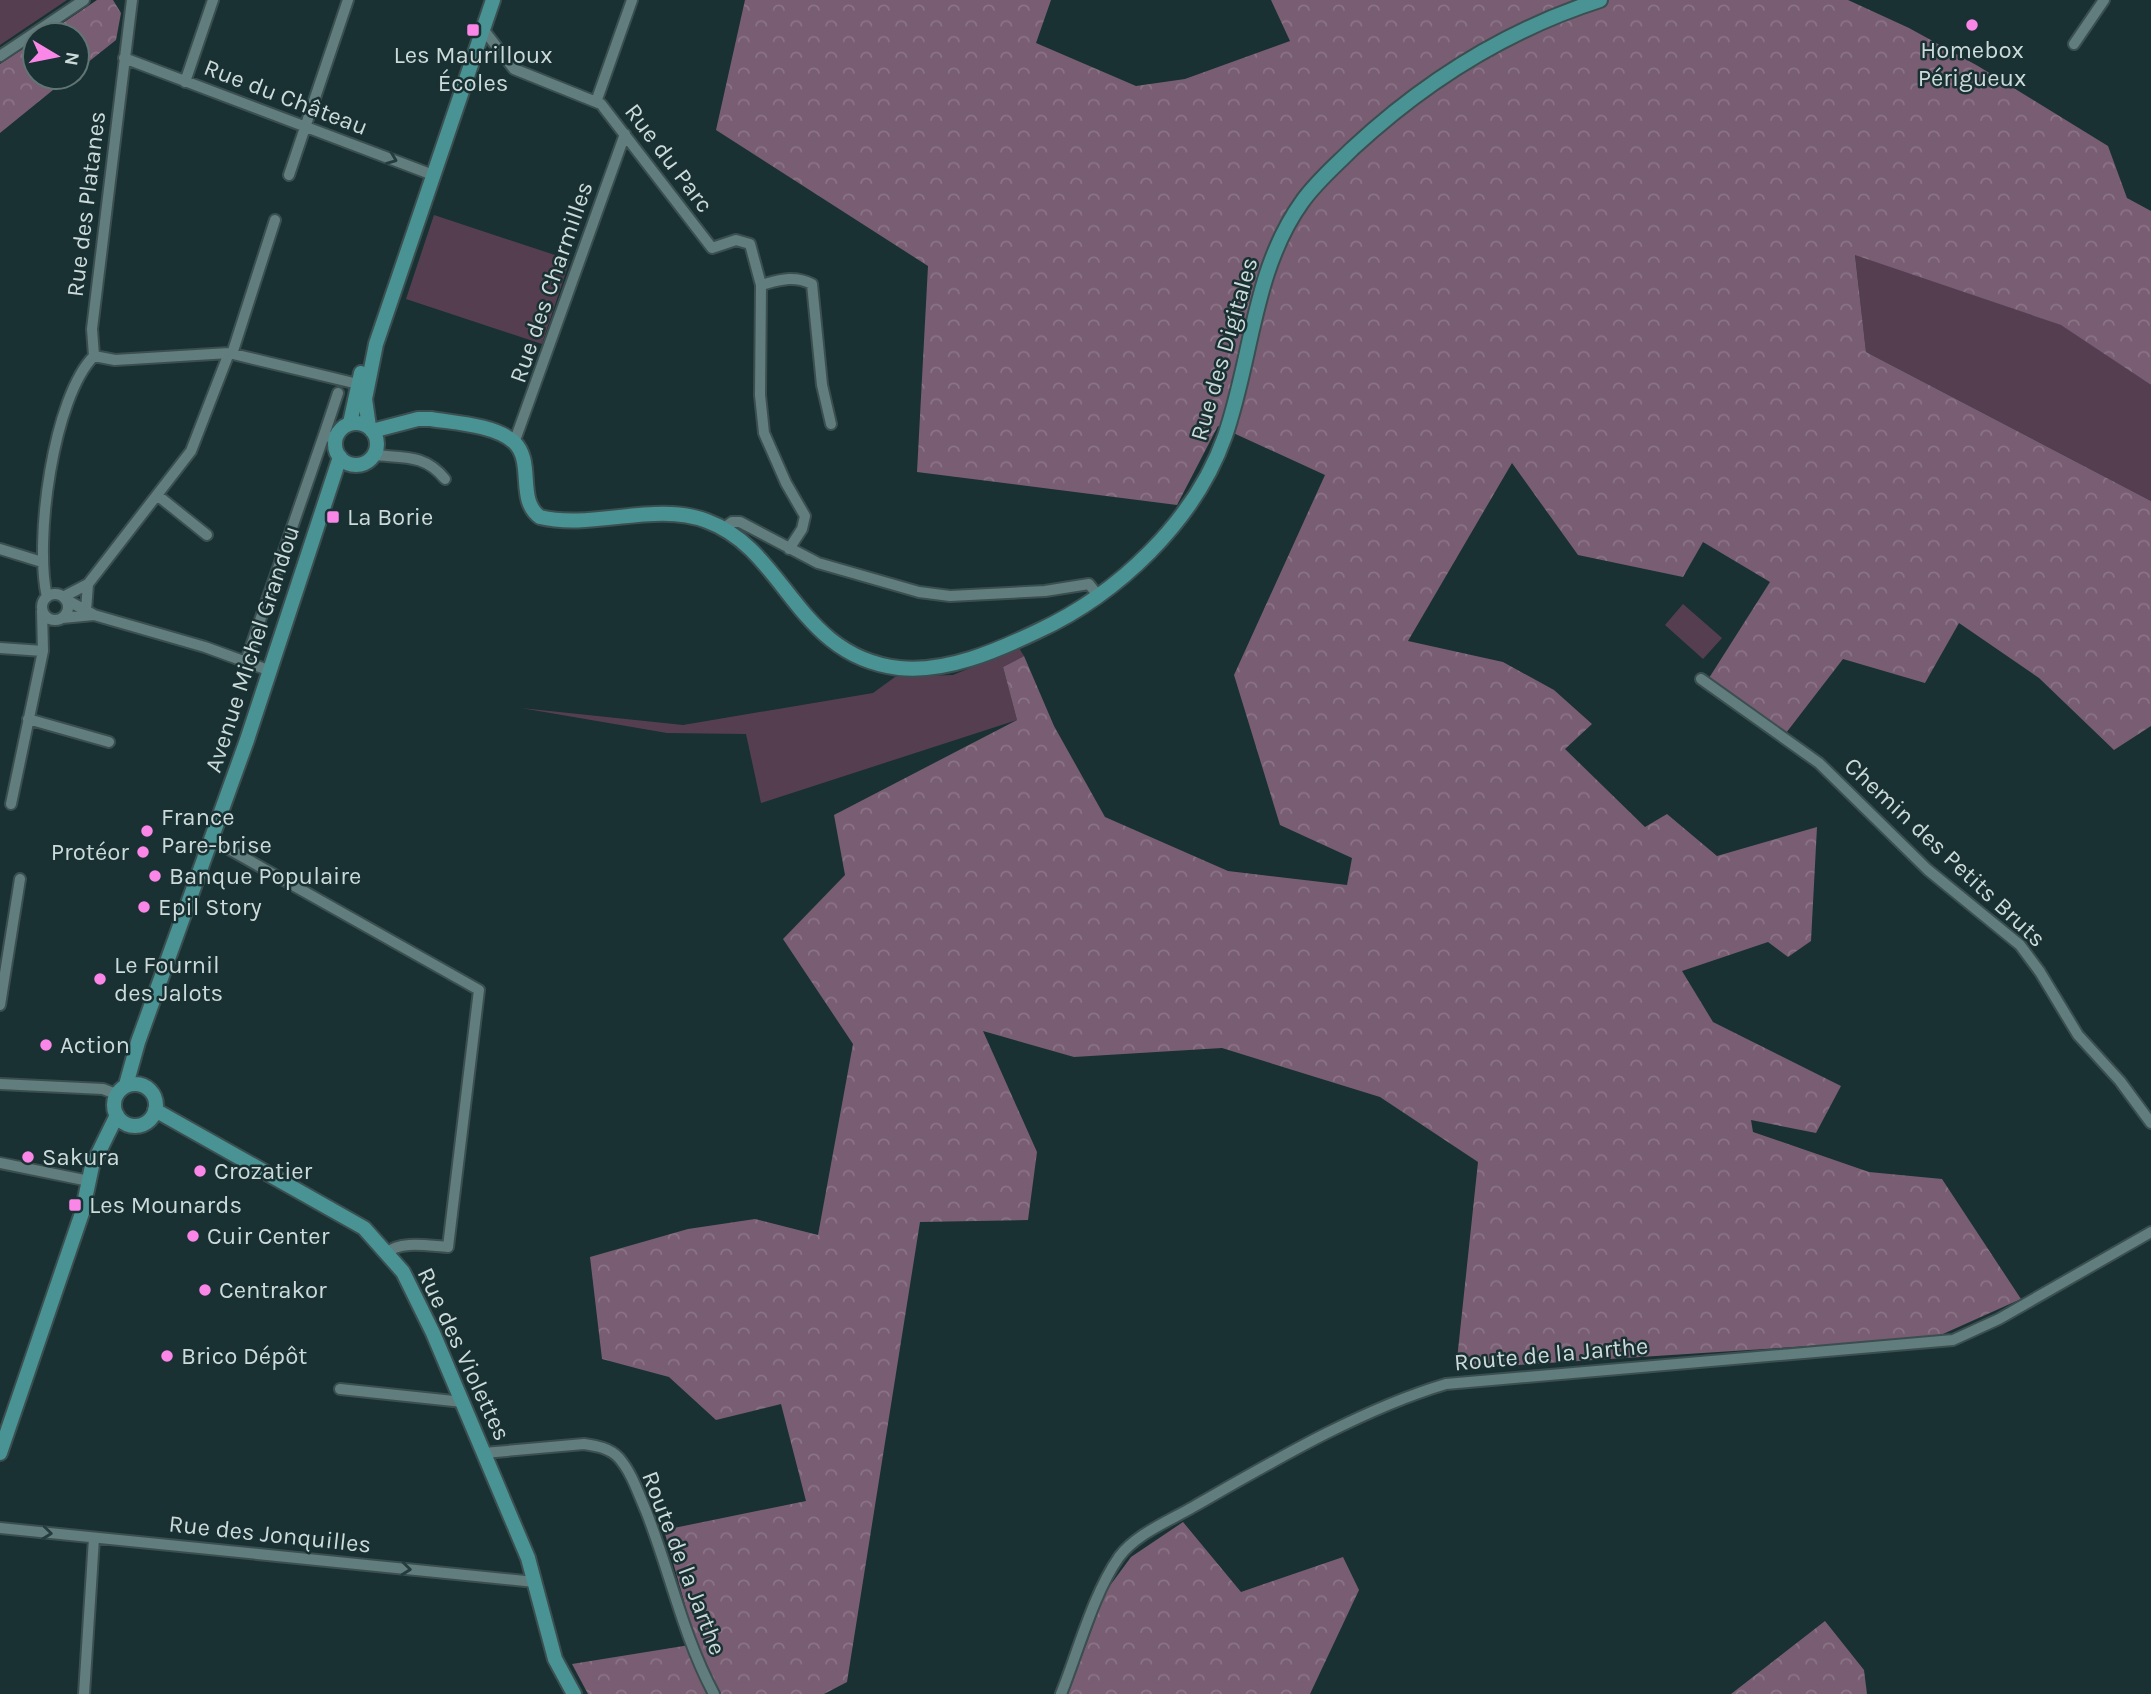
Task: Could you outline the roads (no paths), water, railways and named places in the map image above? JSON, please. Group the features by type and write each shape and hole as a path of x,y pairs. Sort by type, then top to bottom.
{"street":[{"path":"0,56 83,0"},
{"name":"Rue des Platanes","path":"94,356 92,329 132,0"},
{"path":"185,82 213,0"},
{"path":"289,175 348,0"},
{"path":"366,411 366,391 376,344 493,0"},
{"path":"596,102 632,0"},
{"name":"Rue des Digitales","path":"514,443 523,460 530,507 540,517 692,516 724,528 754,555 804,615 832,642 865,659 898,668 932,667 982,655 1048,627 1099,597 1159,541 1197,492 1225,437 1270,267 1302,202 1366,137 1446,72 1536,26 1600,0"},
{"path":"2074,44 2104,0"},
{"name":"Rue du Parc","path":"483,29 514,69 601,104 659,175 708,244 717,249 736,240 750,244 761,285"},
{"name":"Rue du Château","path":"124,58 433,175"},
{"name":"Rue des Charmilles","path":"514,443 625,134"},
{"path":"64,598 88,584 191,451 230,354 275,220"},
{"path":"789,549 802,529 805,516 786,483 764,433 760,395 761,285 784,278 800,278 812,284 817,348 831,424"},
{"path":"330,437 350,423 365,360 376,344"},
{"path":"43,651 43,611 47,597 42,562 51,457 78,377 94,356 116,360 230,354 358,384"},
{"path":"339,379 354,399"},
{"path":"330,437 346,461 365,463 373,439 358,384"},
{"path":"246,661 330,437 338,393"},
{"path":"373,439 405,422 430,419 463,424 505,436 514,443"},
{"path":"350,423 373,439 433,464 445,479"},
{"name":"Avenue Michel Grandou","path":"121,1090 211,839 324,508 346,461"},
{"path":"157,495 207,535"},
{"path":"724,528 732,522 740,522 818,563 919,592 950,596 1045,591 1088,584 1099,597"},
{"path":"0,549 42,562"},
{"path":"88,584 90,612"},
{"path":"47,597 55,594 90,612 268,670"},
{"path":"11,804 43,651 57,619 67,612 64,598"},
{"path":"43,611 57,619 90,612"},
{"path":"0,648 43,651"},
{"name":"Chemin des Petits Bruts","path":"1701,679 1819,763 1851,791 1928,870 2020,945 2040,972 2078,1035 2120,1081 2151,1123"},
{"path":"28,719 109,742"},
{"path":"211,839 479,990 448,1247 410,1245 392,1248 386,1253"},
{"path":"0,1004 20,879"},
{"name":"Avenue Michel Grandou","path":"138,1042 137,1065 145,1086"},
{"path":"0,1084 121,1090 145,1086 154,1097 155,1110 145,1122 130,1125 108,1149 97,1184 82,1213"},
{"path":"121,1090 114,1105 117,1115 130,1125"},
{"name":"Rue des Violettes","path":"155,1110 364,1228 402,1272 484,1453 535,1582 555,1659 574,1694"},
{"path":"0,1453 82,1213 98,1152 117,1115"},
{"path":"0,1163 89,1181"},
{"name":"Route de la Jarthe","path":"1061,1694 1119,1556 1140,1537 1254,1472 1408,1395 1446,1384 1953,1340 1999,1319 2151,1231"},
{"path":"340,1389 463,1402"},
{"name":"Route de la Jarthe","path":"484,1453 584,1444 598,1446 619,1458 633,1480 658,1540 698,1663 714,1694"},
{"name":"Rue des Jonquilles","path":"0,1528 535,1582"},
{"path":"84,1694 94,1538"}],"place":[{"name":"Homebox Périgueux","path":"1972,25"},
{"name":"Les Maurilloux Écoles","path":"473,30"},
{"name":"La Borie","path":"333,517"},
{"name":"France Pare-brise","path":"147,831"},
{"name":"Protéor","path":"143,852"},
{"name":"Banque Populaire","path":"155,876"},
{"name":"Epil Story","path":"144,907"},
{"name":"Le Fournil des Jalots","path":"100,979"},
{"name":"Action","path":"46,1045"},
{"name":"Sakura","path":"28,1157"},
{"name":"Crozatier","path":"200,1171"},
{"name":"Les Mounards","path":"75,1205"},
{"name":"Cuir Center","path":"193,1236"},
{"name":"Centrakor","path":"205,1290"},
{"name":"Brico Dépôt","path":"167,1356"}]}
